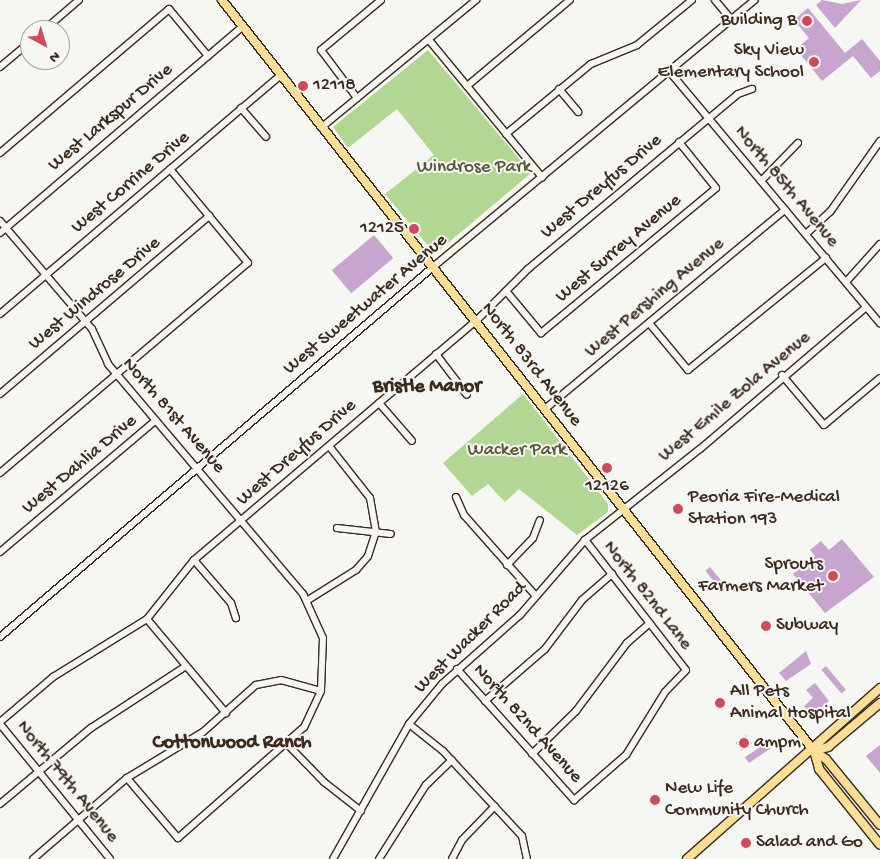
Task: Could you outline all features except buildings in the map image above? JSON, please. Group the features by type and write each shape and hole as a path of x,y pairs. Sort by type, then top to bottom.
{"main road":[{"name":"North 83rd Avenue","path":"222,0 814,751 826,759 880,824"},
{"path":"687,859 814,751 822,737 880,688"},
{"path":"814,751 828,747 880,703"},
{"name":"North 83rd Avenue","path":"814,751 819,769 880,845"}],"street":[{"path":"56,20 79,0"},
{"path":"357,98 321,50 381,0"},
{"path":"322,127 476,0"},
{"path":"467,86 570,0"},
{"path":"506,134 591,64 637,45 692,0"},
{"path":"715,0 732,20"},
{"name":"West Sweetwater Avenue","path":"0,637 433,268 756,0"},
{"path":"0,152 169,9 208,56"},
{"name":"West Larkspur Drive","path":"3,230 242,27"},
{"path":"429,40 542,177"},
{"path":"0,67 20,50"},
{"name":"North 85th Avenue","path":"669,71 880,323"},
{"name":"West Corrine Drive","path":"0,314 281,75"},
{"name":"West Dreyfus Drive","path":"0,723 53,677 147,619 194,560 476,322 506,291 679,142 738,94 752,89"},
{"path":"560,90 578,112"},
{"path":"241,108 266,137"},
{"path":"806,234 830,212 880,141"},
{"name":"West Surrey Avenue","path":"506,291 541,333 716,188 679,142"},
{"path":"761,180 798,144"},
{"path":"0,473 248,263 170,170"},
{"name":"West Pershing Avenue","path":"545,409 785,210"},
{"name":"West Windrose Drive","path":"0,394 209,216"},
{"name":"North 81st Avenue","path":"0,221 3,230 86,321 116,373 308,600 324,648 321,691 309,719 288,745 178,838 127,778"},
{"path":"846,282 880,244"},
{"path":"649,323 688,370 826,258"},
{"name":"West Emile Zola Avenue","path":"623,509 700,449 782,375 866,306"},
{"path":"436,354 467,395"},
{"path":"782,375 824,426 880,378"},
{"path":"379,403 412,441"},
{"name":"West Dahlia Drive","path":"0,552 156,420"},
{"path":"308,600 356,570 368,556 376,532 370,498 329,446"},
{"path":"456,497 464,515 506,565 536,596"},
{"name":"West Wacker Road","path":"333,859 409,724 457,669 514,621 585,540 623,509"},
{"path":"506,565 533,538 540,520"},
{"path":"337,528 392,534"},
{"name":"North 82nd Lane","path":"574,800 626,755 665,692 686,670 585,540"},
{"path":"194,560 231,603 236,618"},
{"path":"485,700 544,648 582,600 612,574"},
{"path":"147,619 226,712"},
{"path":"532,754 576,711 627,642 650,623"},
{"path":"0,804 96,724 186,666"},
{"name":"North 82nd Avenue","path":"457,669 574,800"},
{"path":"33,859 127,778 226,712 262,682 290,681 321,691"},
{"name":"North 79th Avenue","path":"0,723 77,822 110,859"},
{"path":"409,724 452,760 522,836 527,859"},
{"path":"288,745 328,786 361,811"},
{"path":"379,859 426,785 452,760"},
{"path":"452,859 467,835 495,806"}],"green space":[{"name":"Windrose Park","path":"428,50 531,173 435,254 385,194 434,155 397,109 348,148 333,127"},
{"name":"Wacker Park","path":"523,394 608,504 608,512 577,535 519,489 505,502 488,484 472,496 443,463"}],"place":[{"name":"Building B","path":"807,21"},
{"name":"Sky View Elementary School","path":"814,62"},
{"name":"12118","path":"303,86"},
{"name":"12125","path":"414,229"},
{"name":"12126","path":"607,468"},
{"name":"Peoria Fire-Medical Station 193","path":"678,509"},
{"name":"Sprouts Farmers Market","path":"833,576"},
{"name":"Subway","path":"766,626"},
{"name":"All Pets Animal Hospital","path":"720,703"},
{"name":"ampm","path":"744,743"},
{"name":"New Life Community Church","path":"655,800"},
{"name":"Salad and Go","path":"746,843"}],"district":[{"name":"Bristle Manor","path":"427,387"},
{"name":"Cottonwood Ranch","path":"232,743"}]}
